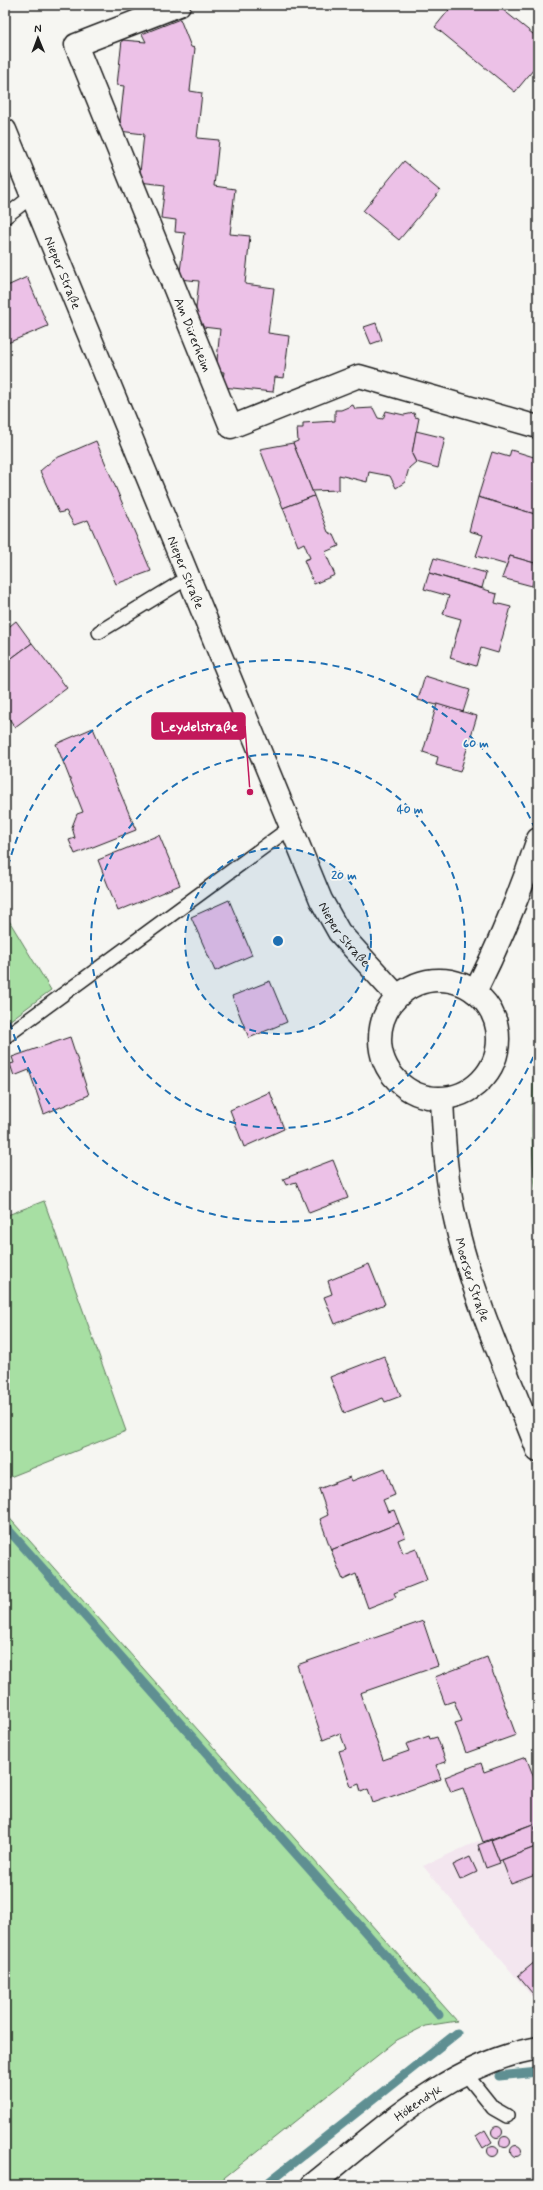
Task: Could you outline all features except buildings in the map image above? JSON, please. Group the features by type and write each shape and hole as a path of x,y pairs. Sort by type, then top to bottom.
{"main road":[{"name":"Am Dürerheim","path":"179,5 76,45 231,427 359,376 538,427"},
{"name":"Nieper Straße","path":"5,130 321,900 339,932 397,996"},
{"path":"475,992 501,939 524,883 538,839"},
{"path":"438,979 456,982 475,992 489,1006 497,1028 498,1052 487,1075 468,1092 442,1099 417,1095 396,1082 384,1064 378,1042 383,1017 397,996 414,984 438,979"},
{"name":"Moerser Straße","path":"442,1099 445,1162 456,1222 473,1283 538,1451"},
{"name":"Hökendyk","path":"312,2185 422,2097 476,2066 538,2048"}],"lane":[{"path":"5,217 32,196"},
{"path":"99,632 189,577"},
{"path":"5,1038 291,827"},
{"path":"465,2073 493,2108 507,2116"}],"shaded area":[{"path":"533,1824 538,1838 538,2004 423,1866 478,1841 483,1842"}],"green space":[{"path":"5,914 51,990 5,1024"},
{"path":"538,1021 538,1211 533,1164 532,1116"},
{"path":"44,1201 126,1431 5,1479 5,1216"},
{"path":"5,1513 457,2021 425,2026 397,2040 215,2185 5,2185"}],"waterway":[{"path":"5,1526 439,2015"},
{"path":"265,2185 457,2033"},
{"path":"499,2076 538,2072"}],"place":[{"name":"Leydelstraße","path":"250,792"}]}
